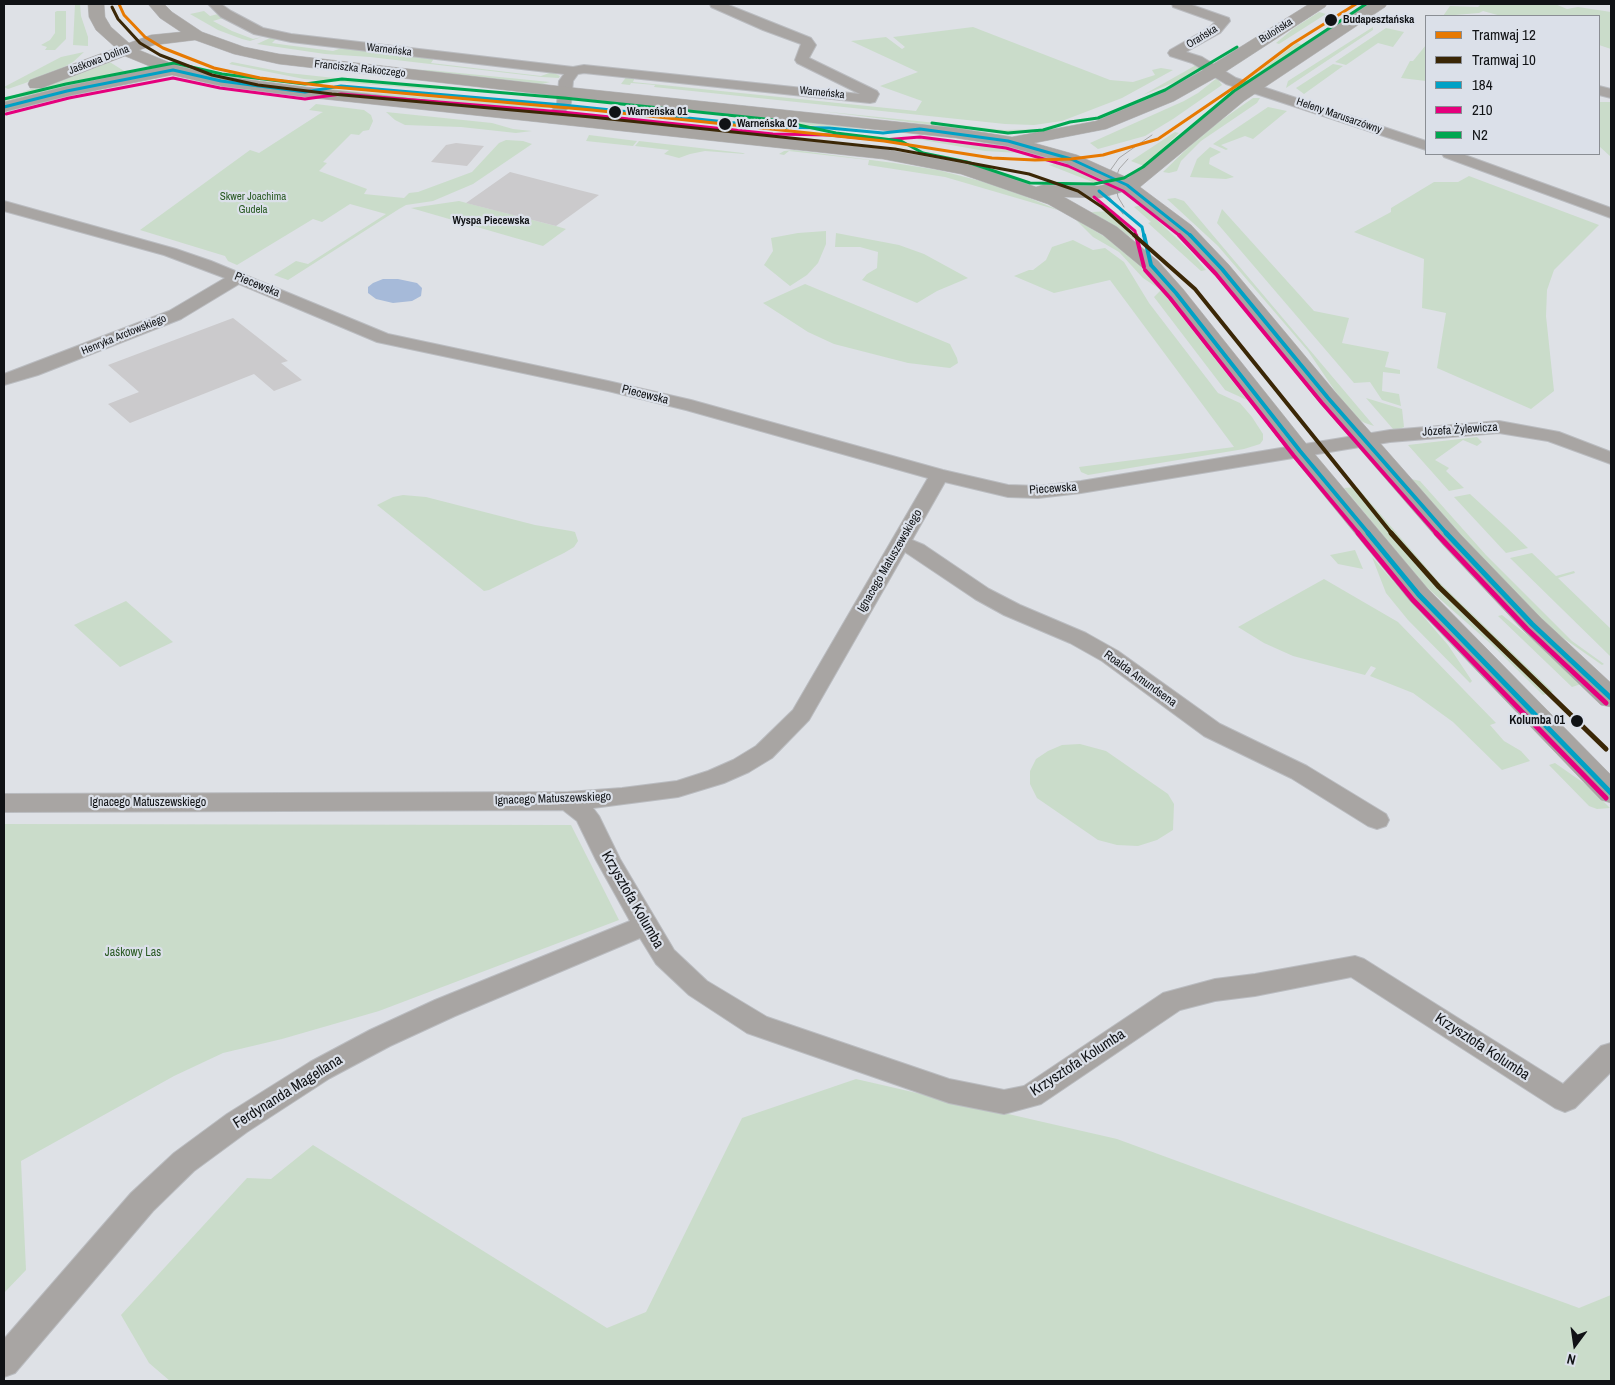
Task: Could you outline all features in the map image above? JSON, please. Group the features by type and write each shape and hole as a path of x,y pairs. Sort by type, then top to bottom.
{"main road":[{"path":"96,4 97,17 104,30 142,58 173,70 221,81 251,86 920,160 965,169 1054,200 1110,231 1151,265 1176,292 1300,451 1419,595 1611,793"},
{"name":"Franciszka Rakoczego","path":"156,4 166,15 196,35 252,54 299,62 910,128 1008,141 1053,153 1094,169 1127,186 1184,229 1222,269 1365,440 1452,540 1514,606 1611,698"},
{"name":"Bulońska","path":"1008,141 1044,137 1072,129 1100,125 1168,97 1216,70 1319,4"},
{"path":"1029,190 1086,192 1106,191 1127,186 1148,173 1185,140 1252,88 1379,4"},
{"path":"74,69 93,50 97,42 97,35 104,30"},
{"name":"Jaśkowa Dolina","path":"4,94 126,48 156,39 196,35"},
{"name":"Jaśkowa Dolina","path":"4,107 67,91 173,70 201,60 221,45"},
{"name":"Bulońska","path":"1053,153 1087,138 1100,125"},
{"path":"1029,190 1035,168 1053,153"}],"street":[{"name":"Warneńska","path":"214,4 237,20 259,31 271,34 573,71 584,69 870,98 872,94 802,60 809,45 806,41 768,27 716,4"},
{"name":"Orańska","path":"1178,4 1224,21 1215,30 1175,53 1197,60 1216,70"},
{"name":"Heleny Marusarzówny","path":"1216,70 1231,81 1425,146"},
{"path":"553,119 564,103 566,81 573,71"},
{"path":"1452,155 1611,212"},
{"name":"Piecewska","path":"4,206 170,252 238,276 383,338 672,402 939,475 1008,491 1038,492 1129,480 1300,451"},
{"name":"Henryka Arctowskiego","path":"4,380 175,315 201,301 238,276"},
{"name":"Józefa Żylewicza","path":"1300,451 1424,432 1499,427 1552,436 1611,458"},
{"name":"Ignacego Matuszewskiego","path":"4,804 568,801 622,797 678,789 716,777 742,766 764,752 801,715 939,475"},
{"name":"Roalda Amundsena","path":"900,543 917,549 982,594 1078,638 1110,656 1212,730 1299,772 1377,820"},
{"name":"Krzysztofa Kolumba","path":"568,801 586,816 644,925 665,956 698,988 758,1025 949,1091 1004,1102 1031,1096 1172,1001 1215,990 1255,985 1355,966 1565,1100 1611,1054"},
{"name":"Ferdynanda Magellana","path":"4,1362 142,1202 184,1162 237,1123 320,1070 380,1038 444,1008 644,925"}],"green space":[{"path":"75,4 80,4 81,16 88,37 88,46 73,45"},
{"path":"1481,4 1555,4 1567,9 1578,7 1611,12 1611,49 1600,45 1600,15 1497,15 1483,11 1479,13 1444,15 1450,6 1478,7"},
{"path":"66,11 66,39 55,50 45,50 47,47 41,45 50,40 55,33 55,12"},
{"path":"204,11 210,16 218,14 223,18 213,21 232,31 253,39 262,37 250,41 242,39 218,30 190,14"},
{"path":"1319,12 1326,14 1279,44 1276,43 1294,28"},
{"path":"973,27 1110,80 1133,82 1155,75 1152,70 1161,68 1173,70 1122,98 1062,121 1034,125 1005,124 654,87 655,85 621,84 627,76 635,77 633,82 916,111 922,101 880,86 918,72 851,41 886,37 902,49 905,47 893,37"},
{"path":"1373,27 1373,30 1286,88 1288,81"},
{"path":"1386,28 1404,32 1393,47 1378,43 1346,65 1335,62"},
{"path":"270,38 276,39 272,43 286,45 333,51 342,48 432,58 431,63 541,76 552,72 560,76 559,78 542,77 370,57 325,54 257,44"},
{"path":"1297,43 1306,46 1252,83 1242,84"},
{"path":"1425,46 1425,81 1401,78 1410,61 1413,61"},
{"path":"84,52 73,62 54,73 8,89 4,87 61,57"},
{"path":"108,61 129,74 4,103 4,99"},
{"path":"232,62 288,73 438,89 304,79 229,64"},
{"path":"1198,64 1202,70 1143,95"},
{"path":"1333,64 1343,66 1304,94 1296,88"},
{"path":"399,69 429,70 550,82 538,85"},
{"path":"1217,78 1222,85 1145,136 1098,149 1090,143 1184,101"},
{"path":"330,89 549,107 540,110"},
{"path":"1253,98 1260,98 1257,103 1201,141 1181,161 1177,171 1163,172 1203,133"},
{"path":"611,101 877,130 749,121 750,117"},
{"path":"1600,102 1611,102 1611,157 1600,147"},
{"name":"Skwer Joachima Gudela","path":"316,104 364,110 371,115 373,121 369,130 363,131 359,135 351,134 323,162 327,163 319,171 367,189 364,194 404,198 409,193 418,192 472,172 499,143 506,140 523,141 532,144 473,184 433,201 406,205 288,280 274,275 296,261 308,264 386,214 350,204 322,222 313,219 237,265 228,261 225,256 140,230 250,150 259,153 323,112 309,110"},
{"path":"1268,107 1287,111 1253,139 1245,136 1221,145 1228,149 1226,150 1213,144"},
{"path":"820,111 1004,130 1040,129 1044,131 1021,133 981,131"},
{"path":"386,112 492,123 513,129 532,131 516,133 461,127 405,125 395,120"},
{"path":"599,115 722,129 676,127 596,119"},
{"path":"1175,132 1179,133 1144,166 1131,161"},
{"path":"589,135 637,141 633,146 586,141"},
{"path":"918,137 998,144 1035,154 985,151 917,139"},
{"path":"639,141 745,154 705,151 679,158 664,154 669,150 635,146"},
{"path":"1210,147 1221,152 1210,158 1209,164 1234,177 1226,179 1190,177 1197,159"},
{"path":"794,150 894,163 938,170 1000,186 1061,211 945,177 868,165 869,160 789,151 784,155 779,154 784,151"},
{"path":"1056,163 1067,164 1093,175 1098,180 1095,183 1049,165"},
{"path":"1469,176 1599,225 1554,270 1547,290 1546,316 1554,391 1531,409 1437,368 1446,313 1422,308 1424,259 1354,232 1391,212 1391,208 1434,182 1458,182"},
{"path":"1175,198 1184,201 1374,426 1352,416 1308,351 1218,246 1167,199"},
{"path":"459,201 566,229 543,246 411,208"},
{"path":"1141,205 1190,251 1206,270 1201,271 1148,223 1151,222 1134,207"},
{"path":"1222,209 1314,311 1349,318 1342,343 1389,352 1385,367 1400,370 1400,374 1383,372 1382,391 1399,394 1401,406 1382,400 1370,382 1354,383 1217,223"},
{"path":"1114,211 1127,227 1138,242 1091,212"},
{"path":"1075,219 1107,238 1140,266 1161,290 1143,278 1119,252 1093,237"},
{"path":"826,231 826,244 818,263 807,275 790,286 764,265 773,251 771,238 798,233"},
{"path":"836,233 899,245 924,254 968,278 937,291 917,303 862,280 867,274 877,268 878,252 860,247 835,247"},
{"path":"1073,240 1093,250 1105,248 1124,262 1149,303 1218,393 1240,403 1252,417 1263,434 1263,440 1260,444 1244,449 1088,475 1081,472 1079,467 1234,447 1110,280 1054,293 1014,276 1033,270 1046,260 1052,247"},
{"path":"805,284 950,344 958,363 950,368 908,363 834,344 808,332 763,303"},
{"path":"1161,290 1247,400 1225,390 1154,297"},
{"path":"1366,398 1402,409 1404,427 1393,429"},
{"path":"1477,437 1482,442 1477,446 1463,440 1435,460 1449,468 1446,471 1464,488 1449,491 1408,445"},
{"path":"1411,479 1420,481 1486,555 1572,641 1604,664 1602,665 1556,633 1479,555"},
{"path":"1357,487 1438,581 1553,692 1543,695 1491,644 1424,585 1344,488"},
{"path":"1470,494 1528,548 1506,553 1454,497"},
{"path":"403,495 426,497 535,525 575,532 578,541 574,547 564,553 484,591 377,505 393,497"},
{"path":"1355,550 1363,569 1338,564 1330,555"},
{"path":"1532,553 1556,576 1574,571 1575,573 1558,578 1611,629 1611,657 1510,558"},
{"path":"1372,557 1448,645 1472,681 1470,683 1408,620 1386,593"},
{"path":"1324,579 1398,622 1496,723 1490,725 1504,741 1521,751 1530,761 1502,770 1453,722 1413,693 1370,676 1376,668 1371,666 1365,675 1293,656 1264,643 1238,627"},
{"path":"126,601 173,642 120,667 74,625"},
{"path":"1502,615 1546,650 1581,684 1572,687 1498,616"},
{"path":"1080,744 1106,751 1168,794 1174,804 1173,830 1157,840 1138,846 1117,845 1098,840 1037,798 1030,784 1030,771 1036,759 1062,745"},
{"path":"1555,763 1588,786 1610,808 1597,809 1589,806 1549,765"},
{"name":"Jaśkowy Las","path":"4,824 571,825 619,920 379,1011 282,1039 223,1053 174,1076 21,1161 26,1270 4,1293"},
{"path":"856,1079 1117,1139 1579,1308 1611,1295 1611,1381 170,1381 149,1363 121,1315 247,1178 271,1179 313,1145 607,1328 646,1312 742,1118"}],"water":[{"path":"383,279 398,279 417,283 422,288 421,296 412,301 393,303 376,299 368,293 368,287 373,283"}],"building":[{"path":"456,143 484,146 467,166 431,162 446,145"},
{"path":"510,172 599,195 556,226 466,203"},
{"path":"233,318 288,361 281,363 302,380 274,391 254,374 130,423 108,404 139,392 108,365"}],"tram line":[{"name":"12","path":"119,4 124,15 145,37 163,48 214,68 260,78 333,87 592,110 884,141 992,158 1035,160 1071,159 1103,155 1158,139 1239,84 1292,44 1356,4"},
{"name":"10","path":"112,7 118,19 140,43 160,55 212,75 258,85 332,94 591,117 895,149 1029,174 1078,191 1102,207 1195,289 1404,549 1439,587 1606,749"},
{"path":"1123,214 1107,194 1105,184 1107,175 1119,158 1152,135"},
{"path":"1124,207 1118,197 1115,181 1119,169 1128,159"}],"transit line":[{"name":"N2","path":"4,99 66,84 174,63 222,74 305,84 342,79 564,98 775,120 836,133 901,141 923,153 967,162 1030,183 1094,184 1124,178 1143,167 1234,91 1366,4"},
{"name":"N2","path":"932,123 1008,133 1043,130 1070,122 1098,118 1165,90 1237,47"},
{"name":"184","path":"4,107 67,91 173,70 221,81 305,92 341,86 563,105 774,127 829,128 883,133 920,129 1008,141 1071,159 1127,185 1184,229 1222,269 1328,398 1452,540 1532,624 1611,698"},
{"name":"210","path":"6,114 69,98 173,78 220,88 305,99 341,94 562,112 773,134 829,135 883,140 920,137 1006,148 1068,166 1123,191 1179,235 1216,274 1322,403 1446,545 1527,629 1606,703"},
{"name":"184","path":"1099,191 1142,227 1151,265"},
{"name":"210","path":"1094,197 1135,231 1144,267"},
{"name":"184","path":"1151,265 1176,293 1300,451 1419,595 1611,793"},
{"name":"210","path":"1145,270 1170,298 1294,456 1413,600 1606,798"}],"place":[{"name":"Budapesztańska","path":"1331,20"},
{"name":"Warneńska 01","path":"615,112"},
{"name":"Warneńska 02","path":"725,124"},
{"name":"Kolumba 01","path":"1577,721"}],"district":[{"name":"Wyspa Piecewska","path":"491,221"}]}
